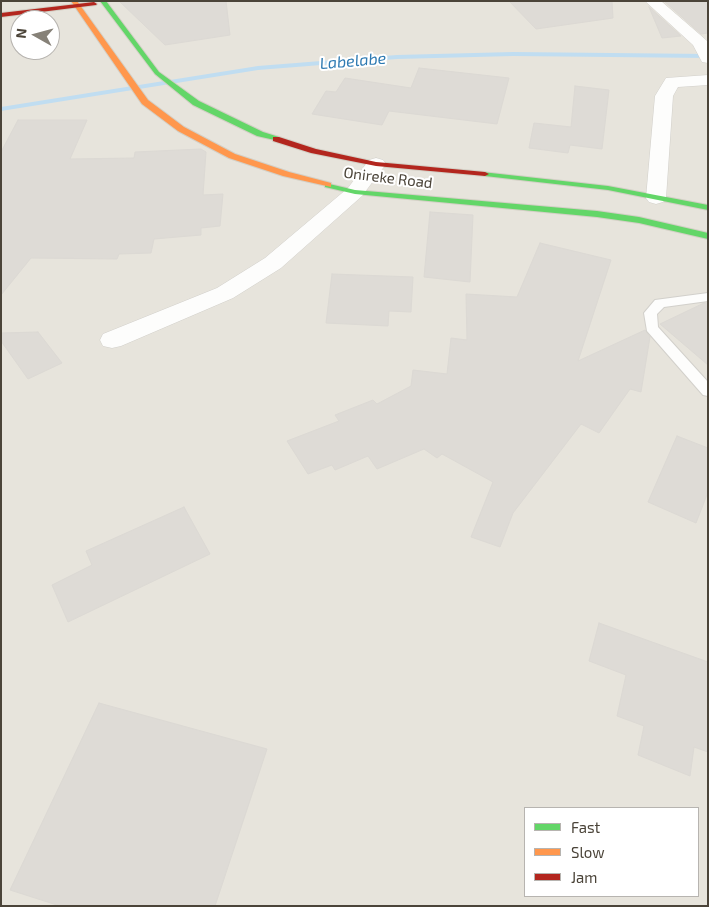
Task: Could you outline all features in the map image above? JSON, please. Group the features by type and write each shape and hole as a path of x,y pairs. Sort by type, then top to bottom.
{"main road":[{"path":"1,10 103,2"},
{"name":"Onireke Road","path":"103,2 157,73 196,103 218,116 260,134 314,151 376,164 548,180 608,188 708,208"},
{"path":"1,17 74,3"},
{"name":"Onireke Road","path":"74,3 145,102 182,129 232,156 286,174 354,192 598,214 639,220 708,236"},
{"path":"75,24 91,28"}],"street":[{"path":"652,1 700,43 706,54"},
{"path":"656,198 664,96 672,82 708,80"},
{"path":"112,340 225,293 273,263 354,192 376,164"}],"lane":[{"path":"708,297 660,303 650,313 652,328 708,391"}],"shaded area":[{"path":"1,1 708,1 708,906 1,906"}],"building":[{"path":"119,1 226,1 230,35 165,45"},
{"path":"509,1 612,1 613,18 536,29"},
{"path":"664,1 708,1 708,33 701,34"},
{"path":"649,7 681,36 662,38"},
{"path":"419,68 509,78 497,124 389,111 382,125 312,114 326,91 336,92 345,78 411,88"},
{"path":"575,86 609,90 602,149 570,145 568,153 529,148 534,123 571,127"},
{"path":"18,120 87,120 70,159 134,158 135,152 201,149 206,152 203,195 223,194 220,226 201,228 201,235 154,239 151,253 119,254 117,259 31,258 1,295 1,152"},
{"path":"430,212 473,215 470,282 424,277"},
{"path":"540,243 611,260 578,361 645,330 650,337 641,392 630,389 599,433 581,424 513,513 500,547 471,537 493,482 442,454 437,458 424,449 377,469 368,456 335,470 332,465 308,474 287,441 339,421 335,415 373,400 377,404 411,386 413,370 447,374 451,338 467,340 466,294 517,297"},
{"path":"332,274 413,277 411,312 389,311 388,326 326,323"},
{"path":"704,303 708,303 708,365 660,324"},
{"path":"38,332 62,363 28,379 1,341 1,333"},
{"path":"677,436 708,448 708,492 696,523 648,502"},
{"path":"184,507 210,554 68,622 52,585 92,565 86,551"},
{"path":"599,623 708,662 708,752 694,747 690,776 638,755 644,726 617,716 626,675 589,661"},
{"path":"99,703 267,749 215,906 60,906 10,890"}],"waterway":[{"name":"Labelabe","path":"1,109 258,68 397,57 513,54 708,56"}],"traffic: fast":[{"path":"103,1 157,73 196,103 260,134 276,139"},
{"path":"485,174 608,188 708,208"},
{"path":"328,185 355,192 597,214 639,220 708,236"}],"traffic: slow":[{"path":"74,1 145,102 181,129 232,156 286,174 328,185"}],"traffic: jam":[{"path":"1,15 94,4"},
{"path":"276,139 314,151 376,164 485,174"}]}
